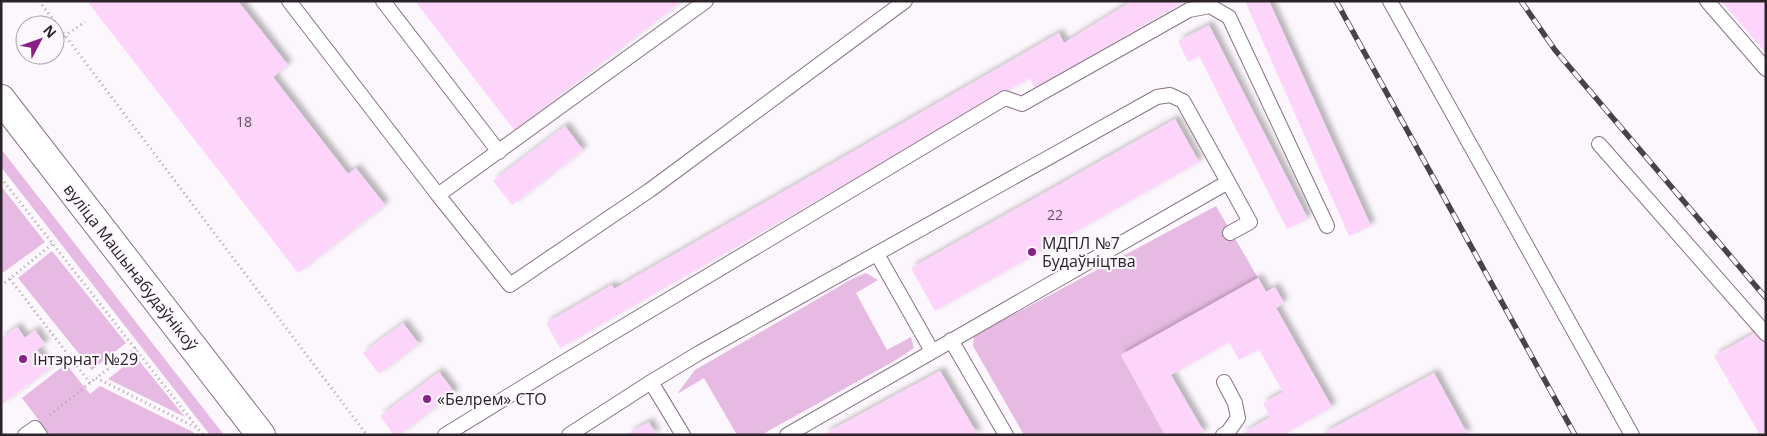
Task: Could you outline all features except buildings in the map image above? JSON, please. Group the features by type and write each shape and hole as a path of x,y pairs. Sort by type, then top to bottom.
{"main road":[{"name":"вуліца Машынабудаўнікоў","path":"1,99 261,435"}],"lane":[{"path":"289,1 438,195 510,285 650,190 905,1"},
{"path":"383,1 498,152"},
{"path":"438,195 706,1"},
{"path":"1390,1 1632,435"},
{"path":"1707,1 1766,69"},
{"path":"446,435 571,357 1005,98 1022,104 1189,10 1210,6 1229,17 1327,226"},
{"path":"569,435 700,352 1157,97 1170,95 1183,101 1250,222 1230,233"},
{"path":"1599,144 1766,334"},
{"path":"787,435 1228,182"},
{"path":"877,254 932,351"},
{"path":"951,340 1006,435"},
{"path":"651,382 683,435"},
{"path":"1223,435 1228,432 1238,418 1235,403 1224,382"}],"path":[{"path":"38,1 48,15"},
{"path":"65,35 85,22"},
{"path":"65,37 367,435"},
{"path":"1,178 203,435"},
{"path":"1,286 52,244"},
{"path":"10,279 90,383"},
{"path":"33,432 96,378 136,348"},
{"path":"96,378 198,428"}],"shaded area":[{"path":"1,149 224,435 210,435 1,167"},
{"path":"1,186 45,242 1,274"},
{"path":"1216,206 1258,278 1121,355 1165,435 1024,435 973,346 974,337"},
{"path":"52,251 126,343 92,370 18,278"},
{"path":"866,273 878,280 856,293 887,350 911,337 914,348 896,360 761,435 737,435 704,378 677,394 695,370 852,279"},
{"path":"136,357 185,417 108,379"},
{"path":"66,364 90,394 100,386 193,432 195,435 50,435 22,398"}],"railway":[{"path":"1336,1 1575,435"},
{"path":"1521,1 1555,50 1766,298"}],"place":[{"name":"МДПЛ №7 Будаўніцтва","path":"1032,252"},
{"name":"Інтэрнат №29","path":"23,359"},
{"name":"«Белрем» СТО","path":"427,399"}]}
